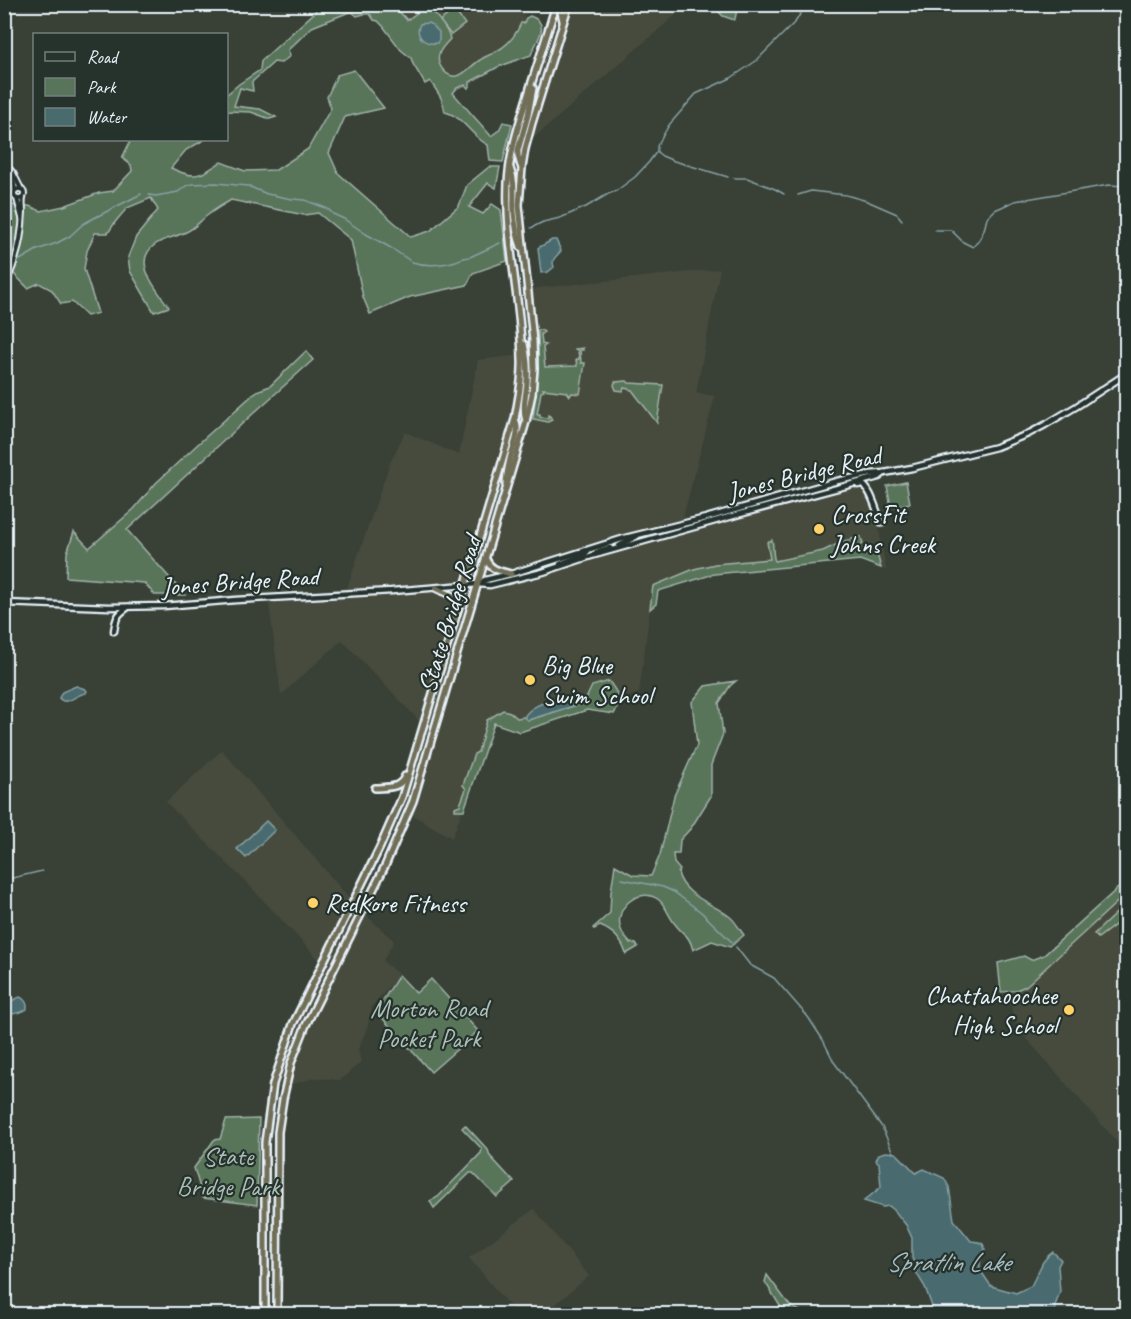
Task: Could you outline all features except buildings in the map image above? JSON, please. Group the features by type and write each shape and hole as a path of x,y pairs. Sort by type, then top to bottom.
{"highway":[{"name":"State Bridge Road","path":"265,1314 265,1142 273,1084 293,1024 380,847 402,797 515,419 522,362 508,209 510,166 514,141 556,4"},
{"path":"563,4 561,12 564,23"},
{"name":"State Bridge Road","path":"277,1314 278,1132 291,1063 306,1025 385,866 413,801 526,422 532,394 534,368 519,205 522,168 527,141 569,4"},
{"path":"522,168 518,150 530,106 534,75"},
{"path":"510,166 514,181 516,228 524,256"},
{"path":"520,329 528,363 523,410 526,422"},
{"path":"504,498 510,459 518,431 515,419"},
{"path":"486,559 493,569 511,574"},
{"path":"469,575 478,584"},
{"path":"436,588 455,597 458,611"},
{"name":"State Bridge Road","path":"375,788 398,786 402,783 412,754 417,747"},
{"name":"State Bridge Road","path":"277,1216 280,1207 282,1175"}],"main road":[{"name":"Jones Bridge Road","path":"478,584 589,549 837,481 884,473 996,447 1045,425 1126,374"},
{"name":"Jones Bridge Road","path":"4,603 128,607 478,584 484,586 880,477 884,473"},
{"path":"820,492 827,493 862,484 869,490 882,523"},
{"path":"591,556 639,535"},
{"path":"556,568 568,560 585,554 589,549"},
{"path":"114,631 119,613 128,607"}],"street":[{"path":"4,286 18,250 24,193 6,165"},
{"path":"6,165 15,187 14,195 22,219"},
{"path":"15,192 21,189"},
{"path":"17,199 23,198"}],"shaded area":[{"path":"391,5 522,5 526,30 461,89"},
{"path":"560,5 687,5 505,163 545,54"},
{"path":"720,269 696,393 715,396 682,521 870,478 886,570 881,568 876,550 865,551 844,541 823,551 775,561 771,540 767,542 771,559 715,564 694,569 653,586 639,693 520,733 494,724 452,838 397,806 425,727 342,640 281,695 268,596 347,588 390,463 405,432 459,455 478,360 521,355 518,290"},
{"path":"222,750 354,904 394,941 383,961 399,975 372,1006 368,1025 358,1050 361,1062 340,1080 314,1078 271,1090 279,1058 322,963 249,885 166,802"},
{"name":"Chattahoochee High School","path":"1126,880 1126,1152 1019,1030 1005,990"},
{"path":"534,1209 589,1276 544,1314 516,1314 469,1258"}],"green space":[{"path":"317,5 393,5 407,20 425,7 437,17 449,35 450,39 438,58 443,70 453,76 463,74 482,59 505,46 526,18 530,16 537,19 541,34 531,55 498,67 470,82 468,88 465,85 457,88 453,93 491,136 499,130 503,122 512,124 503,162 490,161 488,145 457,118 445,112 438,92 430,81 425,84 411,58 401,50 383,26 370,14 357,16 352,12 347,13 312,27 288,50 290,56 281,63 274,62 252,82 253,91 240,88 234,106 260,109 276,117 270,119 251,112 228,111 228,93 260,70 261,61 315,12"},
{"path":"717,5 738,5 735,19 723,16 716,9"},
{"path":"454,10 465,24 451,35 440,21"},
{"path":"354,70 384,108 345,117 329,153 338,173 411,237 430,231 459,206 467,185 489,167 500,167 496,188 488,183 469,207 483,214 492,204 501,210 507,261 473,273 467,285 410,297 370,314 363,297 351,240 318,213 304,215 231,200 213,211 189,231 159,242 149,251 145,259 148,276 169,307 154,312 130,271 128,257 136,237 158,210 151,198 127,208 108,233 95,233 87,251 84,269 98,313 87,316 72,302 61,304 52,290 39,283 28,288 5,265 4,205 29,206 41,211 64,206 99,193 113,191 132,171 131,165 122,158 130,141 202,141 186,150 171,168 186,174 197,175 221,162 245,171 276,170 308,149 331,108 327,97 337,75"},
{"path":"538,330 544,332 541,334 542,344 546,345 543,347 545,367 577,366 576,360 579,359 578,351 575,349 583,348 580,350 581,363 585,363 580,394 572,393 570,396 567,392 543,389 544,391 541,392 537,414 540,414 540,417 550,416 552,420 548,422 533,419 538,372"},
{"path":"306,351 313,360 127,530 185,595 155,595 144,583 66,577 67,553 74,532 89,548 134,509 156,483 199,443 257,391 270,386"},
{"path":"615,382 663,385 657,423 632,390 624,388 623,391 616,390"},
{"path":"906,482 910,503 891,507 887,486"},
{"path":"861,537 863,544 859,547 865,551 876,550 881,568 860,560 714,574 658,591 656,604 650,609 653,586 694,569 715,564 770,559 767,542 772,540 775,561 823,551 844,541"},
{"path":"609,681 619,700 614,714 587,710 520,732 494,723 464,810 455,810 455,807 460,805 466,789 463,785 474,754 478,752 487,720 503,710 517,718 524,717 529,720 584,703 592,686"},
{"path":"736,681 719,703 723,734 711,765 711,796 691,828 680,840 679,854 673,854 674,863 680,870 678,873 686,888 731,918 744,935 730,947 712,941 693,950 688,938 678,928 661,902 651,896 643,895 629,902 620,915 623,933 630,943 638,947 626,954 622,944 613,933 600,926 593,928 610,913 615,865 633,875 651,876 660,855 674,796 697,745 692,702 705,686"},
{"path":"1126,881 1126,894 1026,986 1001,992 998,963 1024,956 1031,960 1044,955"},
{"path":"1126,904 1126,919 1098,938 1094,934"},
{"name":"Morton Road Pocket Park","path":"399,975 416,993 431,979 478,1031 431,1072 375,1010"},
{"name":"State Bridge Park","path":"259,1119 257,1205 203,1198 194,1168 214,1140 220,1139 226,1120"},
{"path":"465,1125 514,1182 497,1197 473,1173 470,1173 434,1208 430,1201 438,1197 481,1153 482,1149 462,1128"},
{"path":"767,1275 790,1306 806,1314 785,1314 765,1282"}],"water":[{"path":"428,23 439,32 437,43 428,43 418,32 420,24"},
{"path":"556,240 561,251 554,260 554,267 548,272 541,273 538,248"},
{"path":"76,686 85,689 86,693 68,701 59,698 62,692"},
{"path":"559,698 570,698 573,706 528,720 524,717 535,707"},
{"path":"266,821 275,830 246,858 237,849"},
{"path":"20,997 26,1002 27,1009 12,1014 5,1023 5,1004"},
{"name":"Spratlin Lake","path":"896,1153 916,1173 924,1169 944,1178 949,1187 954,1220 971,1241 983,1244 985,1249 980,1262 980,1270 991,1286 1016,1293 1031,1286 1043,1262 1053,1252 1061,1260 1058,1266 1060,1292 1055,1314 933,1314 925,1287 917,1274 912,1258 912,1238 906,1225 889,1206 883,1207 864,1201 881,1187 879,1163 876,1160 879,1154"}],"waterway":[{"path":"531,228 586,207 616,191 635,177 657,151 657,146 669,125 696,94 731,78 756,61 796,21 806,4"},
{"path":"657,152 674,161 728,177"},
{"path":"734,178 747,178 784,194"},
{"path":"149,195 178,192 192,184 216,183 248,186 267,194 305,200 328,209 412,262 422,264 456,261 500,243"},
{"path":"935,230 951,230 963,242 973,247 983,234 987,218 995,210 1015,201 1109,185 1126,186"},
{"path":"798,195 811,191 846,195 897,214 902,220"},
{"path":"20,260 70,236 83,224 141,194"},
{"path":"4,880 42,871"},
{"path":"622,879 663,887 674,892 701,912 734,944"},
{"path":"736,947 750,965 774,978 808,1017 834,1062 882,1127 893,1153"}],"place":[{"name":"CrossFit Johns Creek","path":"819,529"},
{"name":"Big Blue Swim School","path":"530,680"},
{"name":"RedKore Fitness","path":"313,903"},
{"name":"Chattahoochee High School","path":"1069,1010"}]}
